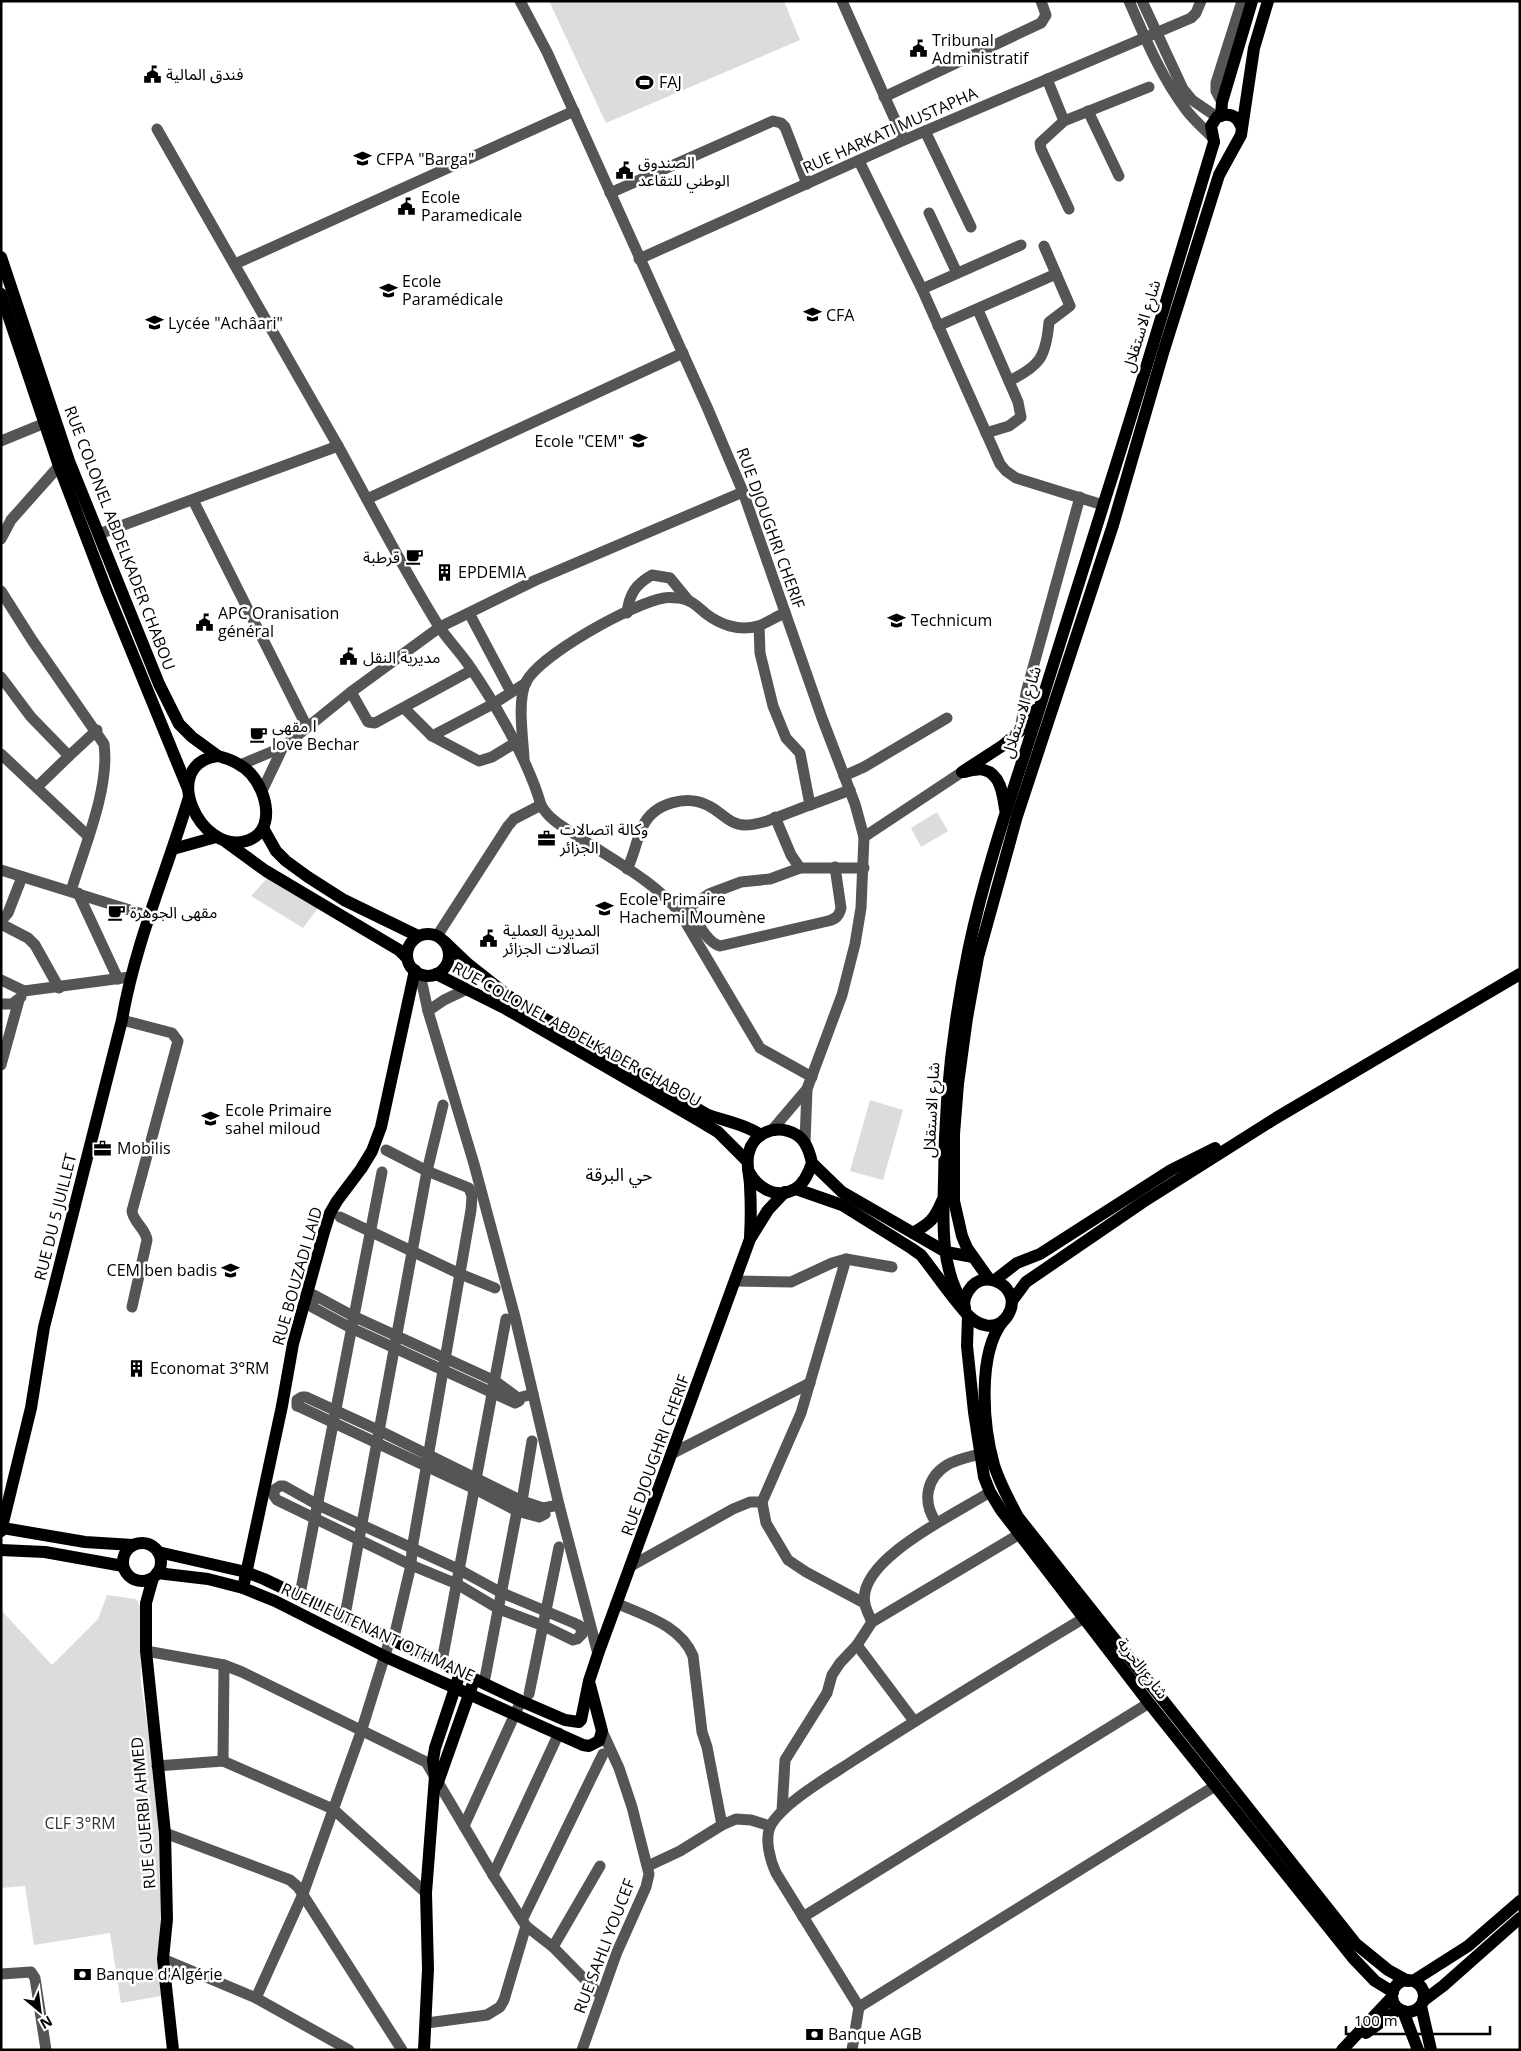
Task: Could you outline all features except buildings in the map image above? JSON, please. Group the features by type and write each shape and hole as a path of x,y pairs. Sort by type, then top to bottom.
{"main road":[{"path":"1252,1 1219,116 1211,126 1213,139 1227,146 1236,142 1241,135 1254,48 1268,1"},
{"path":"1219,116 1233,116 1241,126"},
{"name":"شارع الاستقلال","path":"966,1311 954,1291 946,1252 943,1199 947,1082 954,1026 969,946 1006,811 1104,505 1213,139"},
{"name":"شارع الاستقلال","path":"992,1279 973,1257 962,1236 954,1201 953,1169 958,1084 978,957 1017,816 1113,525 1163,353 1219,175 1236,142"},
{"name":"RUE COLONEL ABDELKADER CHABOU","path":"1,257 64,464 108,594 188,793"},
{"name":"RUE COLONEL ABDELKADER CHABOU","path":"1,294 45,423 99,534 134,625 172,712 179,724 192,738 218,756"},
{"path":"962,772 1002,746 1020,731 1043,698"},
{"path":"173,849 220,839 243,842 251,840 263,828 267,818 267,808 262,791 251,774 229,759 218,756 209,758 194,767 189,776 188,793 203,824 220,839 266,871 399,950 417,972 428,976 436,974 448,960 448,951 441,939 427,934 418,936 409,945 407,958"},
{"path":"962,772 984,770 995,776 1002,791 1006,811"},
{"name":"RUE DU 5 JUILLET","path":"2,1529 30,1408 44,1327 122,1020 124,978 173,849 188,793"},
{"path":"263,828 276,850 286,861 308,877 344,900 418,936"},
{"name":"RUE COLONEL ABDELKADER CHABOU","path":"441,939 468,964 516,1001 706,1114 728,1123 766,1132"},
{"name":"RUE BOUZADI LAID","path":"243,1588 282,1406 293,1344 312,1271 330,1213 368,1157 381,1127 417,972"},
{"name":"RUE COLONEL ABDELKADER CHABOU","path":"436,974 506,1009 718,1132 748,1166"},
{"path":"748,1166 753,1179 767,1190 776,1193 790,1191 842,1205 898,1238 920,1255 978,1324 984,1326 997,1324 1008,1315 1012,1301 1026,1282 1143,1202 1276,1118 1520,974"},
{"path":"966,1311 966,1294 971,1286 979,1281 992,1279 1017,1263 1040,1254 1170,1170 1276,1118"},
{"path":"750,1239 751,1212 748,1166 751,1146 766,1132 781,1129 790,1131 805,1142 812,1163 842,1192 946,1252 973,1257"},
{"path":"750,1239 768,1210 804,1181 812,1163"},
{"path":"913,1233 933,1220 943,1199"},
{"name":"RUE DJOUGHRI CHERIF","path":"580,1721 589,1681 598,1654 750,1239"},
{"path":"992,1279 1007,1288 1012,1301"},
{"name":"شارع الحرية","path":"966,1311 967,1346 974,1412 984,1477 990,1492 1018,1535 1215,1786 1353,1958 1392,1995"},
{"name":"شارع الحرية","path":"1003,1321 995,1331 988,1353 985,1375 985,1404 994,1464 1005,1494 1018,1517 1356,1944 1388,1970 1410,1981"},
{"path":"2,1529 85,1542 133,1545"},
{"path":"146,1603 155,1575 161,1565 158,1552 149,1544 138,1543 125,1552 123,1566 128,1576 141,1582 155,1575"},
{"path":"1,1550 45,1552 123,1566"},
{"name":"RUE LIEUTENANT OTHMANE","path":"158,1552 246,1572 392,1636 460,1673 480,1679 525,1698 565,1720 580,1721"},
{"name":"RUE LIEUTENANT OTHMANE","path":"155,1575 208,1579 243,1588 275,1601 386,1657 579,1742"},
{"path":"134,1580 146,1603"},
{"name":"RUE GUERBI AHMED","path":"146,1603 146,1651 164,1832 167,1919 163,1959 173,2050"},
{"path":"437,1779 433,1760 435,1748 460,1673"},
{"path":"424,2050 427,2022 428,1969 426,1893 433,1794 469,1694 480,1679"},
{"path":"589,1681 601,1727 602,1736 599,1749 579,1742 574,1732 580,1721 591,1718 601,1727"},
{"path":"1343,2049 1392,1995 1398,1984 1410,1981 1468,1946 1520,1901"},
{"path":"1343,2049 1401,2010 1413,2011 1520,1918"},
{"path":"1410,1981 1421,1987 1424,1996 1422,2003 1431,2050"},
{"path":"1392,1995 1393,2002 1401,2010 1418,2050"}],"street":[{"name":"RUE DJOUGHRI CHERIF","path":"520,1 547,52 574,111 639,260 683,353 743,492 850,790 864,838 864,868 855,944 842,995 807,1089"},
{"path":"842,1 904,140"},
{"path":"884,97 1042,23 1046,15 1041,1"},
{"path":"1129,1 1183,89 1192,100 1219,116"},
{"path":"1142,1 1150,35 1169,85 1187,112 1213,139"},
{"path":"1222,102 1216,91 1216,83 1242,1"},
{"name":"RUE HARKATI MUSTAPHA","path":"639,260 904,140 1190,18 1199,3"},
{"path":"1047,80 1064,121"},
{"path":"1069,209 1040,143 1064,121 1149,87"},
{"path":"235,264 574,111"},
{"path":"1088,111 1119,176"},
{"path":"610,193 773,121 785,126 807,184"},
{"path":"157,129 338,446 407,573 440,627 472,670 493,704 524,760 541,805 551,818 663,894 684,910 710,940 720,946 834,920 840,914 841,908 835,867"},
{"path":"925,131 970,227"},
{"path":"859,161 922,289 996,457 1006,471 1016,478 1104,505"},
{"path":"928,213 957,273"},
{"path":"922,289 1020,245"},
{"path":"1009,381 1024,374 1038,363 1049,322 1070,306 1044,246"},
{"path":"938,326 1056,274"},
{"path":"978,310 1018,402 1021,417 1009,426 986,433"},
{"path":"367,499 683,353"},
{"path":"1,441 45,423"},
{"path":"99,534 338,446"},
{"path":"1,540 6,522 64,464"},
{"path":"240,765 283,747 351,692 440,627 536,580 743,492"},
{"path":"1020,731 1026,692 1080,498"},
{"path":"193,500 307,727"},
{"path":"627,613 628,603 637,584 652,575 670,578 688,600 706,614 728,626 743,628 759,626 785,613"},
{"path":"1,591 6,610 97,730 104,744 106,759 101,790 75,892 124,978 21,996 12,1004 1,1004"},
{"path":"432,736 493,704 526,683 539,666 554,653 589,632 627,613 664,598 688,600"},
{"path":"470,613 511,692"},
{"path":"759,626 760,653 773,706 786,738 800,754 810,805"},
{"path":"351,692 368,722 375,723 472,670"},
{"path":"3,683 31,717 69,756"},
{"path":"524,760 522,702 526,683"},
{"path":"404,708 432,736 479,761 492,757 515,743"},
{"path":"844,776 864,767 947,718"},
{"path":"37,787 97,730"},
{"path":"262,791 283,747"},
{"path":"1,754 88,836"},
{"path":"864,838 962,772"},
{"path":"627,869 643,825 654,814 674,801 685,800 706,804 733,823 744,825 755,824 850,790"},
{"path":"441,939 508,826 514,819 541,805"},
{"path":"775,817 791,855 800,868"},
{"path":"684,910 709,894 733,884 770,879 800,868 864,868"},
{"path":"1,870 149,916"},
{"path":"22,877 3,917 35,945 59,988"},
{"path":"684,910 760,1048 812,1077"},
{"path":"417,972 474,1164 515,1317 559,1505 598,1654"},
{"path":"1,980 21,996"},
{"path":"428,1012 444,1000 465,990"},
{"path":"1,1065 21,996"},
{"path":"122,1020 172,1033 178,1041 132,1211 133,1217 146,1233 147,1240 132,1307"},
{"path":"766,1132 807,1089"},
{"path":"805,1142 807,1089"},
{"path":"346,1610 427,1171 443,1105"},
{"path":"256,1998 303,1894 361,1732 392,1636 410,1565 471,1210 471,1192 469,1188 427,1171 386,1150"},
{"path":"302,1589 382,1172"},
{"path":"340,1217 460,1274 495,1288"},
{"path":"846,1258 800,1413 762,1502 766,1523 788,1560 864,1604 872,1622"},
{"path":"735,1281 791,1282 846,1258 892,1267"},
{"path":"395,1341 351,1328 312,1307 314,1295 395,1341 518,1398 532,1394"},
{"path":"443,1656 474,1482 506,1319"},
{"path":"673,1453 810,1382"},
{"path":"334,1417 378,1430 428,1460 539,1517 545,1514 543,1508 559,1505"},
{"path":"334,1417 376,1443 428,1460"},
{"path":"480,1679 499,1609 500,1592 520,1506 532,1441"},
{"path":"936,1522 930,1513 926,1500 928,1489 936,1475 946,1466 958,1460 980,1454"},
{"path":"284,1486 318,1505 458,1569 500,1592 574,1623 580,1626 582,1634 577,1640 573,1640 544,1626 499,1609 457,1584 410,1565 277,1500 274,1496 274,1490 284,1486"},
{"path":"864,1604 872,1576 884,1561 936,1522 968,1506 990,1492"},
{"path":"631,1566 733,1509 750,1502 762,1502"},
{"path":"782,1811 786,1760 827,1693 832,1675 840,1663 857,1645 872,1622 1018,1535"},
{"path":"464,1826 525,1698 544,1626 559,1547"},
{"path":"616,1603 673,1630 689,1648 692,1656 702,1732 707,1747 722,1825"},
{"path":"852,2050 859,2006 773,1866 769,1851 770,1826 782,1811 914,1721 1084,1618"},
{"path":"857,1645 914,1721"},
{"path":"146,1651 224,1665 242,1672 361,1732 426,1762 493,1875 524,1922 601,1996"},
{"path":"223,1761 224,1665"},
{"path":"803,1917 1149,1703"},
{"name":"RUE SAHLI YOUCEF","path":"582,2050 617,1952 648,1880 648,1866 639,1827 619,1768 601,1727"},
{"path":"493,1875 560,1733"},
{"path":"427,2022 487,2015 500,2007 504,2000 524,1922 599,1749 619,1768"},
{"path":"156,1766 223,1761 333,1809 426,1893"},
{"path":"859,2006 1215,1786"},
{"path":"648,1866 680,1851 722,1825 742,1818 770,1826"},
{"path":"164,1832 290,1880 303,1894 402,2050"},
{"path":"553,1948 600,1866"},
{"path":"163,1959 256,1998 349,2050"},
{"path":"1,1974 31,1972 35,1978 46,2050"}],"green space":[{"name":"FAJ","path":"549,1 784,1 800,40 606,123"},
{"path":"937,812 948,831 921,847 911,828"},
{"path":"271,874 321,904 303,928 251,896"},
{"path":"870,1100 903,1110 883,1180 850,1171"},
{"name":"CLF 3°RM","path":"107,1595 136,1599 140,1606 141,1683 158,1799 163,1873 158,1963 161,1996 121,2003 110,1933 34,1945 25,1886 1,1888 1,1610 52,1665 98,1619"}],"place":[{"name":"Tribunal Administratif","path":"918,49"},
{"name":"فندق المالية","path":"152,74"},
{"name":"FAJ","path":"645,82"},
{"name":"CFPA \"Barga\"","path":"362,159"},
{"name":"الصندوق الوطني للتقاعد","path":"624,171"},
{"name":"Ecole Paramedicale","path":"407,206"},
{"name":"Ecole Paramédicale","path":"388,290"},
{"name":"CFA","path":"812,315"},
{"name":"Lycée \"Achâari\"","path":"154,323"},
{"name":"Ecole \"CEM\"","path":"638,441"},
{"name":"قرطبة","path":"414,557"},
{"name":"EPDEMIA","path":"444,572"},
{"name":"Technicum","path":"897,620"},
{"name":"APC Oranisation général","path":"204,622"},
{"name":"مديرية النقل","path":"349,657"},
{"name":"مقهى I love Bechar","path":"258,735"},
{"name":"وكالة اتصالات الجزائر","path":"546,838"},
{"name":"Ecole Primaire Hachemi Moumène","path":"605,908"},
{"name":"مقهى الجوهرة","path":"116,912"},
{"name":"المديرية العملية اتصالات الجزائر","path":"489,939"},
{"name":"Ecole Primaire sahel miloud","path":"211,1119"},
{"name":"Mobilis","path":"103,1148"},
{"name":"CEM ben badis","path":"231,1270"},
{"name":"Economat 3°RM","path":"136,1368"},
{"name":"Banque d'Algérie","path":"82,1974"},
{"name":"Banque AGB","path":"814,2034"}],"district":[{"name":"حي البرقة","path":"619,1175"}]}
